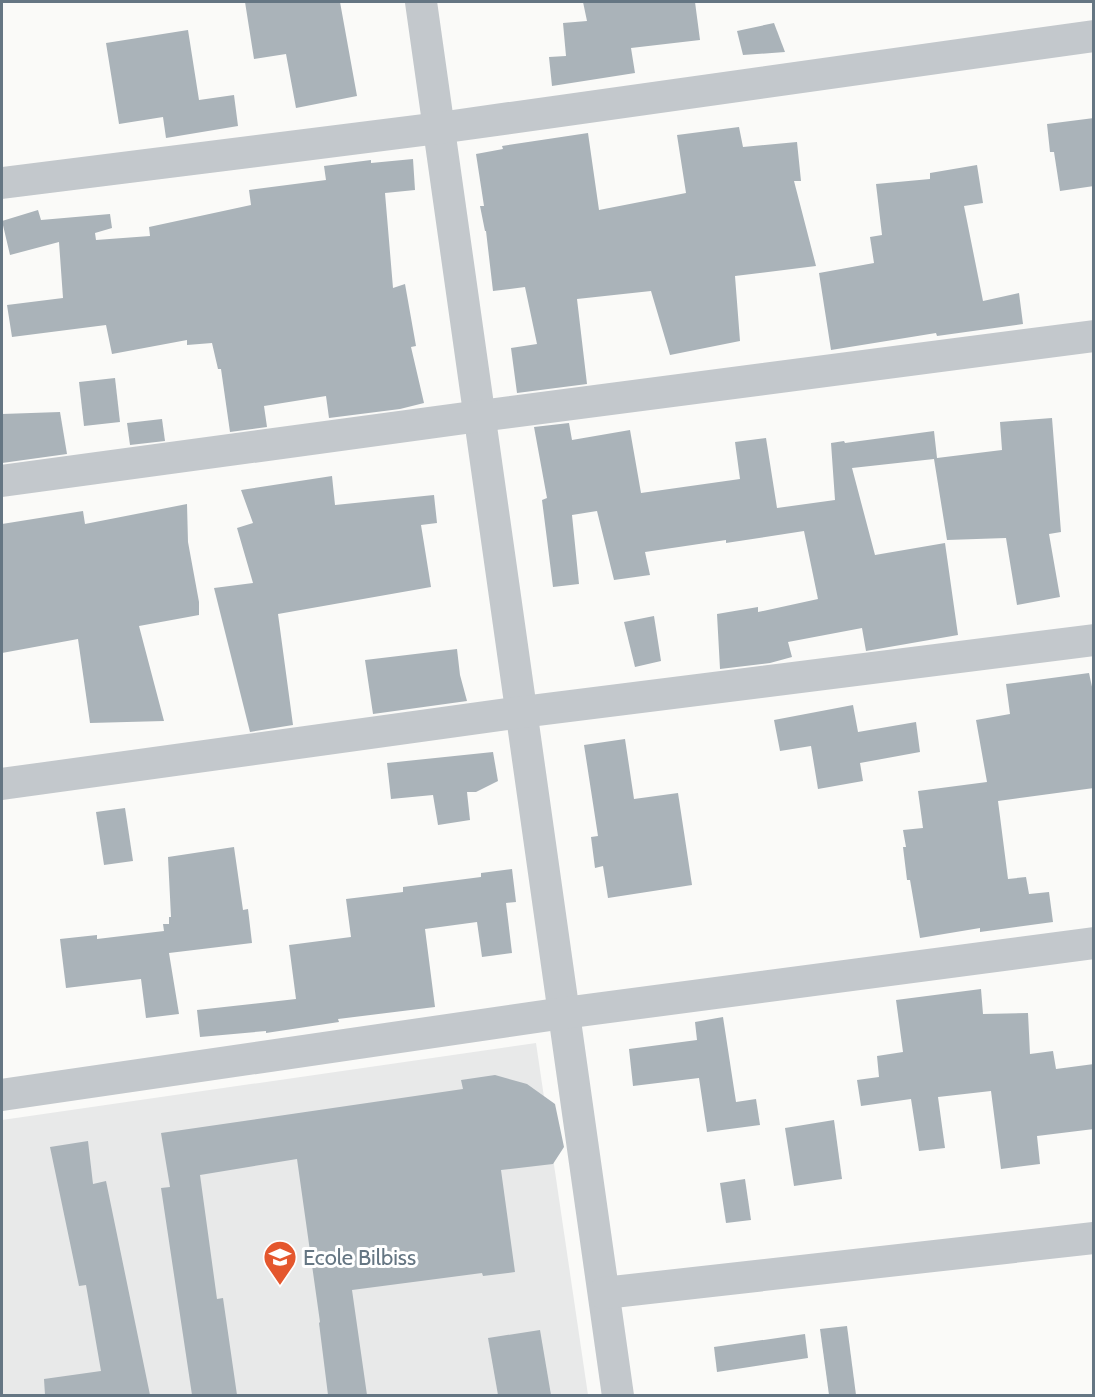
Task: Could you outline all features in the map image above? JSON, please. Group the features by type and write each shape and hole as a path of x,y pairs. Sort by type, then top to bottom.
{"street":[{"path":"421,2 618,1395"},
{"path":"2,183 439,128 1094,36"},
{"path":"2,482 480,416 1094,336"},
{"path":"2,784 522,712 1094,640"},
{"path":"2,1095 564,1013 1094,943"},
{"path":"604,1293 1094,1238"}],"shaded area":[{"name":"Ecole Bilbiss","path":"536,1043 588,1395 2,1395 2,1120"}],"building":[{"path":"245,2 340,2 357,96 296,108 286,54 254,59"},
{"path":"583,2 695,2 700,40 631,48 635,73 552,86 549,57 566,56 563,23 587,21"},
{"path":"774,23 785,52 743,55 737,31"},
{"path":"188,30 199,100 234,95 238,126 166,138 163,117 119,124 106,43"},
{"path":"1094,118 1094,186 1060,191 1054,152 1050,152 1047,124"},
{"path":"739,127 743,147 797,142 801,181 794,181 816,266 735,276 740,341 670,355 651,291 577,299 587,384 517,393 511,348 537,344 525,287 493,291 486,231 480,206 484,206 476,154 503,149 502,146 588,133 599,210 686,193 677,135"},
{"path":"413,159 415,190 385,193 393,288 405,284 416,346 411,347 424,403 400,409 329,418 326,396 264,406 267,427 230,432 221,369 218,369 212,343 187,345 187,340 112,354 106,325 12,337 7,305 63,298 59,242 10,255 2,221 38,210 41,220 110,214 112,228 95,233 96,240 150,236 149,227 251,205 249,190 326,180 324,166 371,160 371,163"},
{"path":"977,165 983,203 964,206 983,301 1019,293 1023,324 937,336 936,333 831,350 819,273 874,263 870,237 882,235 876,184 930,179 930,173"},
{"path":"115,378 120,422 84,426 79,382"},
{"path":"60,412 67,454 2,463 2,414"},
{"path":"1052,418 1061,532 1049,534 1060,597 1017,605 1006,538 947,540 934,459 852,468 875,555 945,543 958,635 866,651 862,628 788,642 792,657 770,663 720,669 717,614 758,607 758,612 818,599 804,531 645,552 650,575 614,580 597,511 572,515 579,584 553,587 542,500 547,498 534,427 569,423 572,440 630,430 641,493 740,479 735,442 766,438 777,508 835,500 831,443 934,431 937,458 1002,450 1000,422"},
{"path":"162,419 165,441 130,445 127,423"},
{"path":"332,476 335,505 434,495 437,523 421,525 431,587 278,614 293,725 250,732 214,588 253,583 237,528 253,523 241,490"},
{"path":"187,504 188,542 199,602 199,615 139,626 164,721 90,723 78,639 2,653 2,524 83,511 85,524"},
{"path":"654,616 661,661 635,667 624,622"},
{"path":"457,649 460,675 467,701 373,714 365,660"},
{"path":"1089,673 1094,696 1094,788 998,801 1008,879 1026,877 1029,894 1049,892 1053,922 980,932 980,928 920,938 910,880 907,880 903,847 906,847 903,830 923,828 918,791 987,782 976,720 1010,714 1006,684"},
{"path":"853,705 858,732 916,722 920,752 860,763 863,781 818,789 811,746 780,751 774,720"},
{"path":"625,739 634,799 678,793 692,885 608,898 603,866 595,868 591,837 598,836 584,745"},
{"path":"493,752 498,781 476,792 467,792 470,820 438,825 433,795 391,799 387,763"},
{"path":"125,808 133,861 104,865 96,812"},
{"path":"234,847 243,910 248,909 252,943 169,953 179,1014 146,1018 141,979 66,988 60,939 97,935 97,939 164,931 163,924 169,924 169,917 171,917 168,857"},
{"path":"512,869 516,902 506,903 512,953 482,957 477,922 425,929 435,1007 338,1019 339,1022 266,1033 266,1031 200,1037 197,1010 296,999 289,945 351,937 346,899 403,892 403,887 481,877 481,873"},
{"path":"981,989 983,1014 1028,1013 1030,1054 1053,1051 1056,1069 1094,1064 1094,1129 1037,1136 1040,1164 1001,1169 991,1091 938,1097 945,1148 919,1151 911,1099 861,1106 857,1080 879,1077 877,1056 903,1052 896,1000"},
{"path":"723,1017 736,1102 756,1099 760,1125 707,1132 699,1078 633,1086 629,1049 697,1040 695,1022"},
{"path":"495,1075 527,1084 555,1104 564,1147 553,1164 501,1170 515,1272 483,1276 482,1273 352,1290 367,1395 328,1395 297,1159 200,1175 217,1299 223,1298 237,1395 192,1395 161,1188 170,1187 161,1133 463,1089 461,1080"},
{"path":"834,1120 842,1179 794,1186 785,1128"},
{"path":"88,1141 93,1184 106,1181 150,1395 45,1395 44,1379 101,1371 86,1285 79,1286 50,1147"},
{"path":"745,1179 751,1220 726,1223 720,1183"},
{"path":"847,1326 856,1395 829,1395 820,1329"},
{"path":"540,1330 551,1395 498,1395 488,1338"},
{"path":"805,1334 808,1358 717,1372 714,1347"}],"place":[{"name":"Ecole Bilbiss","path":"280,1286"}]}
